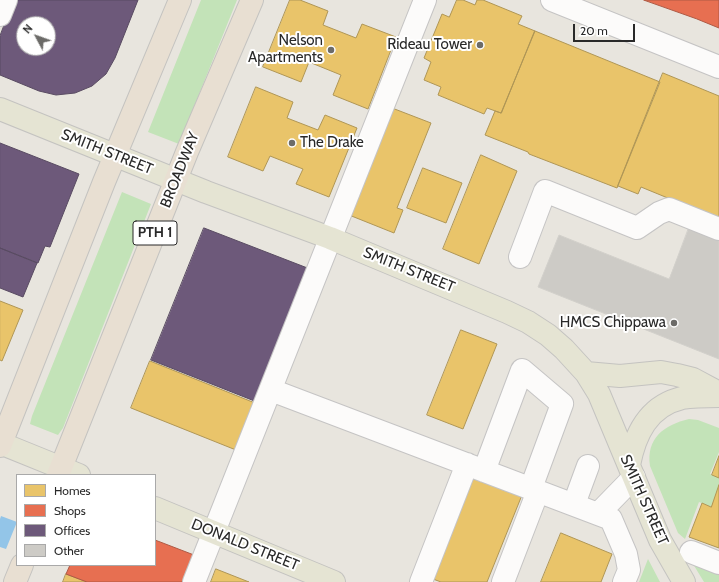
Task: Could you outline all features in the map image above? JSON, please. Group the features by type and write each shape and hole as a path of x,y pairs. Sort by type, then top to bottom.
{"highway":[{"path":"0,444 114,155 180,0"},
{"name":"BROADWAY","path":"66,472 176,180 252,0"},
{"path":"16,582 22,566"}],"main road":[{"name":"SMITH STREET","path":"0,109 176,180 330,238 488,303 528,322 548,335 564,349 586,373 604,405 660,540 684,582"},
{"path":"586,373 620,376 661,372 676,374 693,379 719,394"},
{"path":"631,471 633,446 636,437 652,414 680,399 719,394"},
{"path":"0,444 66,472"},
{"name":"DONALD STREET","path":"156,508 334,582"}],"street":[{"path":"0,15 6,0"},
{"path":"194,582 237,474 262,428 271,390 425,0"},
{"path":"552,0 719,67"},
{"path":"520,257 546,190 636,228 659,213 669,209 719,229"},
{"path":"421,582 522,370 562,404 502,582"},
{"path":"271,390 611,519 626,554 629,570 624,582"},
{"path":"574,504 588,466"},
{"path":"598,514 631,471"},
{"path":"691,552 719,563"}],"green space":[{"path":"201,0 237,0 179,144 148,132"},
{"path":"122,192 151,204 63,428 58,435 30,424 32,416"},
{"path":"689,419 698,420 719,428 719,452 710,474 719,478 719,485 711,507 699,502 685,539 678,533 650,466 650,456 654,440 659,434 672,425"},
{"path":"648,559 660,582 639,582"},
{"path":"690,559 719,573 719,582 704,582"}],"water":[{"path":"1,516 16,522 6,549 0,547"}],"building: Homes":[{"name":"Nelson Apartments","path":"290,0 300,0 328,11 323,25 356,38 362,24 396,37 368,109 333,95 341,75 309,62 301,82 263,67"},
{"name":"Rideau Tower","path":"457,0 463,0 475,5 477,0 483,0 522,16 518,24 535,31 501,113 487,108 484,114 438,95 441,87 424,80 431,62 424,58 442,14 449,17"},
{"path":"535,31 660,82 617,188 529,154 528,152 485,135 495,111 501,113"},
{"path":"663,73 719,96 719,219 641,187 638,194 618,186"},
{"name":"The Drake","path":"256,87 293,102 287,118 318,130 325,115 357,128 329,197 296,184 303,169 270,156 263,171 228,157"},
{"path":"392,108 431,123 397,208 403,210 394,233 349,215"},
{"path":"481,155 517,171 479,264 443,249"},
{"path":"423,168 462,183 446,223 407,208"},
{"path":"0,301 23,310 2,361 0,360"},
{"path":"461,330 497,344 463,429 427,415"},
{"path":"150,361 260,405 241,452 131,408"},
{"path":"719,456 719,478 712,475"},
{"path":"474,477 522,495 487,582 441,582 433,579"},
{"path":"719,485 719,548 689,537 702,503 711,507"},
{"path":"561,533 612,554 601,582 541,582"},
{"path":"216,569 249,582 211,582"},
{"path":"66,574 87,582 63,582"}],"building: Shops":[{"path":"644,0 719,0 719,28 697,19"},
{"path":"156,540 194,555 183,582 87,582 66,574 70,566 156,566"}],"building: Offices":[{"path":"14,0 138,0 115,58 106,74 92,86 75,93 56,95 39,91 0,75 0,36"},
{"path":"0,143 79,174 50,247 45,246 38,263 0,248"},
{"path":"204,228 310,269 257,402 151,360"},
{"path":"0,248 37,263 23,297 0,288"}],"building: Other":[{"name":"HMCS Chippawa","path":"690,225 719,237 719,359 538,287 559,235 669,279"}],"place":[{"name":"Rideau Tower","path":"480,45"},
{"name":"Nelson Apartments","path":"331,50"},
{"name":"The Drake","path":"292,143"},
{"name":"HMCS Chippawa","path":"674,323"}]}
